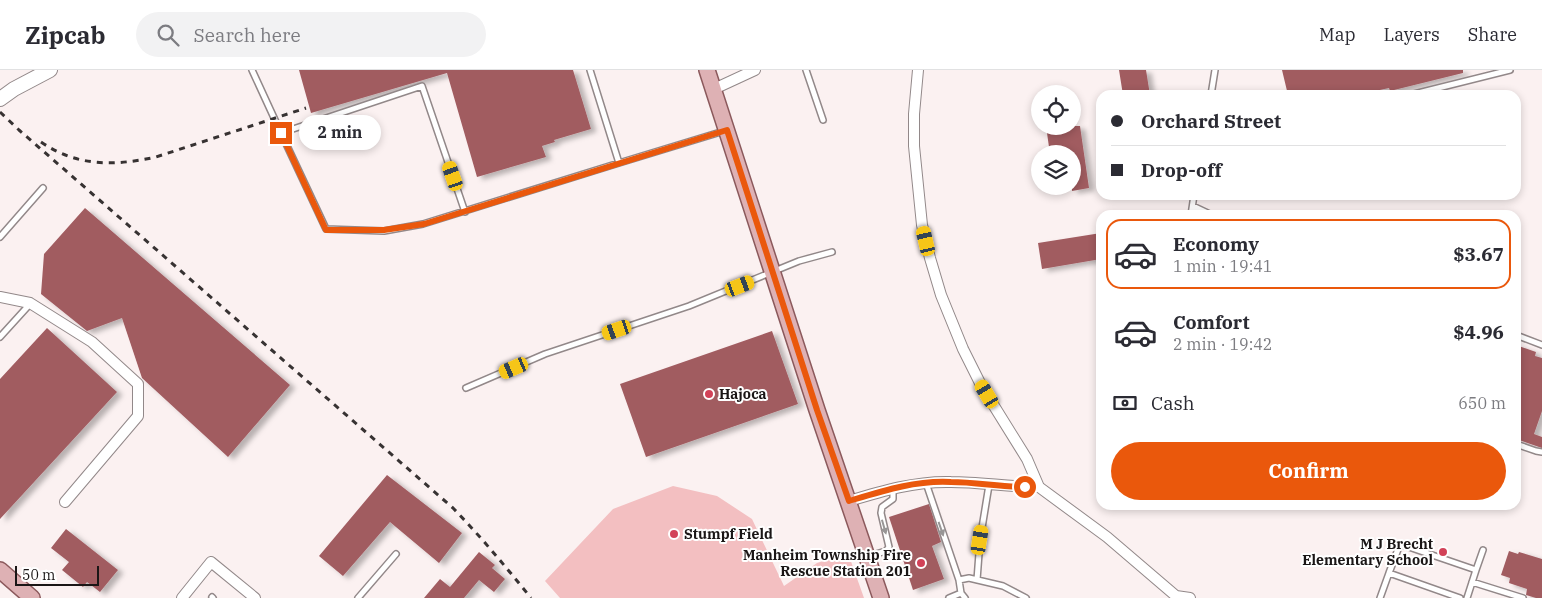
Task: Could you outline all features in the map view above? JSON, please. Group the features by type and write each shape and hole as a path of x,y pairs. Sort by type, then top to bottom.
{"main road":[{"path":"707,70 817,410 881,598"},
{"path":"0,99 44,71"},
{"path":"0,570 32,598"}],"street":[{"path":"714,89 755,70"},
{"path":"918,70 914,114 915,164 922,225 941,295 963,349 981,385 1027,459 1039,487 1106,537 1176,597 1190,598"},
{"path":"0,297 30,303 92,342 138,384 138,416 66,502"},
{"path":"849,501 893,488 926,483 951,482 1039,487"},
{"path":"182,598 211,562 250,596"}],"lane":[{"path":"252,70 326,230 384,230 424,224 727,130"},
{"path":"590,70 619,163"},
{"path":"806,70 823,120"},
{"path":"1211,90 1215,70"},
{"path":"1430,90 1510,70"},
{"path":"281,133 422,86 465,212"},
{"path":"0,237 44,188"},
{"path":"1192,210 1194,200"},
{"path":"1193,206 1201,210"},
{"path":"466,388 546,354 688,306 774,273 799,261 832,252"},
{"path":"0,337 30,303"},
{"path":"1521,337 1542,345"},
{"path":"1521,446 1542,452"},
{"path":"926,483 963,596 949,598"},
{"path":"977,580 980,540 989,485"},
{"path":"867,556 886,551 890,547 881,512 882,507 893,499 893,488"},
{"path":"1380,598 1400,544 1476,570"},
{"path":"1467,598 1483,550"},
{"path":"358,598 396,554"},
{"path":"1388,573 1460,598"},
{"path":"959,580 970,578 1002,586 1026,598"},
{"path":"1472,582 1523,598"}],"shaded area":[{"name":"Stumpf Field","path":"673,486 717,496 752,519 784,586 817,563 848,553 864,598 560,598 545,581 613,509"}],"building":[{"path":"299,70 573,70 591,129 554,140 555,142 542,146 546,157 477,177 447,73 311,113"},
{"path":"1119,70 1146,70 1149,90 1122,90"},
{"path":"1282,70 1463,70 1463,73 1394,90 1390,90 1389,88 1380,90 1287,90"},
{"path":"1081,133 1089,188 1081,189 1081,145 1049,145 1047,135 1081,135"},
{"path":"85,208 290,385 228,457 142,378 122,318 87,331 41,294 44,254"},
{"path":"1096,234 1096,260 1042,269 1038,243"},
{"path":"47,328 117,392 0,519 0,379"},
{"name":"Hajoca","path":"772,331 798,404 646,457 620,384"},
{"path":"1521,347 1536,352 1535,356 1542,358 1542,411 1534,434 1542,437 1542,448 1521,441"},
{"path":"387,475 462,533 439,563 390,522 343,576 319,556"},
{"name":"Manheim Township Fire Rescue Station 201","path":"929,504 941,542 932,546 944,579 913,590 889,517"},
{"path":"66,529 118,570 100,592 87,582 83,587 62,570 69,562 51,548"},
{"path":"1509,551 1542,559 1542,598 1526,595 1527,589 1509,583 1510,578 1501,575"},
{"path":"479,552 495,565 492,568 505,579 494,592 479,580 464,598 424,598 440,579 450,587"}],"railway":[{"path":"41,142 68,156 82,160 111,163 126,162 156,157 306,108"},
{"path":"0,112 453,508 531,598"}],"place":[{"name":"Hajoca","path":"709,394"},
{"name":"Stumpf Field","path":"674,534"},
{"name":"M J Brecht Elementary School","path":"1443,552"},
{"name":"Manheim Township Fire Rescue Station 201","path":"921,563"}],"route":[{"path":"281,133 326,230 384,230 424,224 727,130 817,410 849,501 888,489 926,483 951,482 1025,487"}]}
